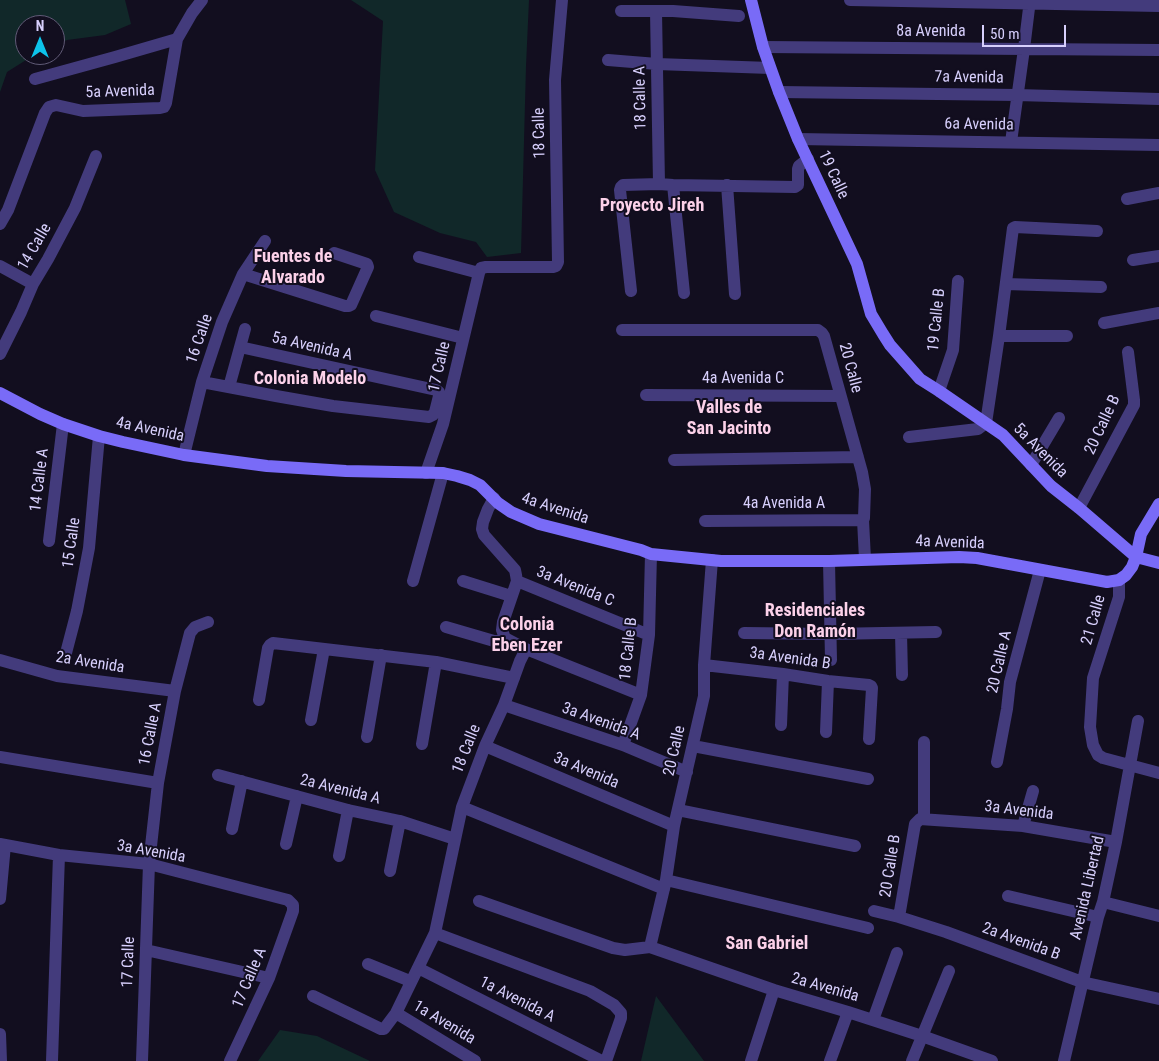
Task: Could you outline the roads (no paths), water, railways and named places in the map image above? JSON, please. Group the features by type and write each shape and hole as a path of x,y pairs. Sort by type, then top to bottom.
{"street":[{"path":"35,79 177,39 202,0"},
{"name":"18 Calle","path":"480,270 486,267 553,268 558,262 555,80 562,0"},
{"name":"19 Calle","path":"751,0 763,47 779,92 798,138 857,264 871,314 882,334 900,357"},
{"path":"850,0 1159,6"},
{"path":"1011,142 1030,2"},
{"path":"621,11 673,11 739,16"},
{"name":"18 Calle A","path":"656,11 658,184"},
{"name":"5a Avenida","path":"0,224 8,210 49,107 56,105 83,111 164,107 177,39"},
{"name":"8a Avenida","path":"763,47 1159,50"},
{"path":"608,60 657,64 770,68"},
{"name":"7a Avenida","path":"779,92 1159,99"},
{"name":"6a Avenida","path":"798,138 1159,145"},
{"name":"14 Calle","path":"0,354 33,284 75,208 96,156"},
{"path":"631,292 621,187 624,185 658,184 795,187 798,185 799,166 808,159"},
{"path":"673,185 684,293"},
{"path":"727,185 735,294"},
{"path":"1127,199 1159,193"},
{"path":"909,437 978,430 986,423 1000,336 1013,228 1097,231"},
{"name":"16 Calle","path":"184,455 202,382 222,322 243,274 265,241"},
{"path":"243,274 349,306 368,267 367,264 334,253"},
{"path":"1134,260 1159,256"},
{"path":"419,257 480,270"},
{"path":"0,266 33,284"},
{"name":"17 Calle","path":"426,473 443,424 480,270"},
{"name":"19 Calle B","path":"939,391 954,345 958,281"},
{"path":"1006,284 1101,287"},
{"path":"1104,323 1159,313"},
{"path":"376,316 463,338"},
{"path":"202,382 229,387 245,328"},
{"name":"20 Calle","path":"622,330 818,330 822,333 858,457 864,489 865,559"},
{"path":"1000,336 1067,336"},
{"name":"5a Avenida A","path":"229,387 333,406 429,416 433,416 435,412 439,396 439,392 436,390 240,347"},
{"name":"20 Calle B","path":"1079,508 1134,405 1128,352"},
{"name":"5a Avenida","path":"900,357 920,379 1003,435 1051,486 1136,557 1159,563"},
{"name":"4a Avenida","path":"0,393 63,424 123,442 184,455 267,466 346,471 443,473 470,480 480,485 511,512 539,524 651,554 712,560 829,561 959,557 977,558 1107,582 1119,580"},
{"name":"4a Avenida C","path":"646,395 840,396"},
{"path":"1031,464 1059,418"},
{"name":"14 Calle A","path":"49,540 63,424"},
{"name":"15 Calle","path":"66,653 77,611 89,548 100,436"},
{"path":"674,460 858,457"},
{"path":"413,581 443,473"},
{"path":"494,498 488,509 482,529 484,535 515,570 517,581 503,622 502,630 505,638 526,649 640,695"},
{"name":"21 Calle","path":"1130,765 1103,758 1098,755 1093,745 1090,727 1093,678 1119,597 1119,580 1132,567 1141,534 1159,504"},
{"name":"4a Avenida A","path":"705,521 863,520"},
{"name":"18 Calle B","path":"623,746 640,695 649,635 651,554"},
{"name":"20 Calle","path":"650,947 665,884 674,826 704,696 704,665 712,560"},
{"path":"829,561 831,660"},
{"name":"20 Calle A","path":"998,762 1010,682 1040,570"},
{"path":"463,581 511,596"},
{"name":"3a Avenida C","path":"517,581 649,635"},
{"name":"16 Calle A","path":"149,864 158,783 175,692 190,633 195,627 208,622"},
{"path":"446,627 494,642 505,638"},
{"path":"744,633 936,632"},
{"path":"901,633 902,675"},
{"path":"259,700 268,648 273,644 436,662 514,678"},
{"path":"311,720 324,649"},
{"name":"18 Calle","path":"313,996 382,1030 396,1013 435,933 462,807 485,746 504,705 526,649"},
{"path":"367,737 381,655"},
{"name":"2a Avenida","path":"0,660 57,676 175,692"},
{"path":"422,744 436,662"},
{"name":"3a Avenida B","path":"704,665 869,685 872,688 869,739"},
{"path":"781,725 783,674"},
{"path":"826,732 828,681"},
{"name":"3a Avenida A","path":"504,705 623,746 687,772"},
{"name":"Avenida Libertad","path":"1064,1061 1098,916 1103,902 1138,721"},
{"name":"20 Calle B","path":"899,917 915,824 921,820 924,742"},
{"name":"3a Avenida","path":"485,746 674,826"},
{"path":"693,746 868,779"},
{"path":"0,758 158,783"},
{"path":"1130,765 1159,773"},
{"name":"2a Avenida A","path":"218,775 400,822 455,839"},
{"path":"232,829 242,781"},
{"path":"1023,826 1033,791"},
{"path":"286,844 297,796"},
{"path":"462,807 665,884 868,928"},
{"path":"340,856 348,810"},
{"path":"678,810 855,846"},
{"name":"3a Avenida","path":"921,820 1023,826 1116,842"},
{"path":"390,871 400,822"},
{"path":"0,899 2,845"},
{"name":"3a Avenida","path":"2,845 59,855 149,864 288,900 293,905"},
{"path":"52,1061 59,855"},
{"name":"17 Calle","path":"142,1061 149,864"},
{"path":"1008,896 1098,916"},
{"path":"478,901 613,948 625,950 650,947"},
{"path":"1103,902 1159,916"},
{"name":"17 Calle A","path":"230,1061 269,978 293,911 293,905"},
{"name":"2a Avenida B","path":"874,911 946,932 1082,982 1159,998"},
{"path":"435,933 590,991 614,1005 621,1013 621,1018 604,1061"},
{"name":"2a Avenida","path":"650,947 774,990 873,1020 992,1061"},
{"path":"146,950 269,978"},
{"path":"873,1020 897,953"},
{"path":"368,964 410,981"},
{"name":"1a Avenida A","path":"418,968 604,1061"},
{"path":"912,1061 949,971"},
{"path":"751,1061 774,990"},
{"path":"830,1061 848,1012"},
{"name":"1a Avenida","path":"396,1013 475,1061"},
{"path":"0,1034 0,1061"}],"district":[{"name":"Proyecto Jireh","path":"652,206"},
{"name":"Fuentes de Alvarado","path":"293,267"},
{"name":"Colonia Modelo","path":"310,379"},
{"name":"Valles de San Jacinto","path":"729,418"},
{"name":"Residenciales Don Ramón","path":"815,621"},
{"name":"Colonia Eben Ezer","path":"527,635"},
{"name":"San Gabriel","path":"767,944"}]}
